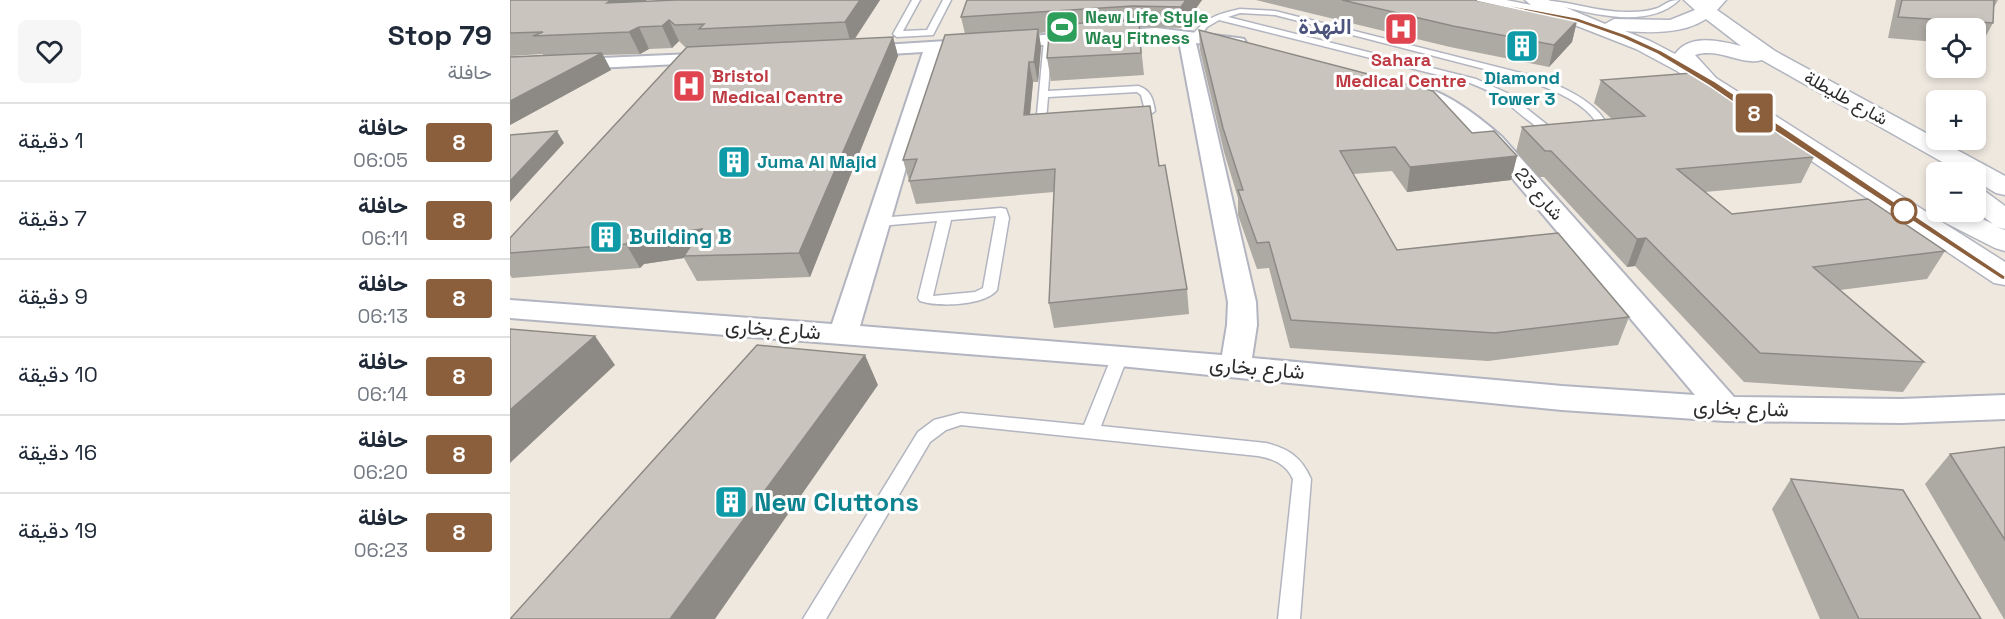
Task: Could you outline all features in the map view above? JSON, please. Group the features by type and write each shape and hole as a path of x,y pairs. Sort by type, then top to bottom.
{"street":[{"path":"1480,0 1576,20 1634,27 1684,24 1699,18 1706,4"},
{"path":"1534,0 1576,20 1643,45 1711,83 2005,276"},
{"name":"شارع طليطلة","path":"1706,4 1745,40 1796,71 2005,187"},
{"path":"839,52 928,43 1048,40 1156,33 1253,46"},
{"path":"1191,36 1242,302 1242,325 1235,366"},
{"path":"843,334 879,222 928,43"},
{"path":"1711,83 1687,59 1685,51 1697,46 1728,48 1796,71"},
{"path":"510,67 731,57"},
{"path":"660,85 683,60"},
{"name":"شارع 23","path":"1391,85 1433,99 1476,123 1725,409"},
{"path":"1830,88 1841,102 1926,162"},
{"path":"1784,133 1926,202"},
{"path":"1986,206 2005,220"},
{"path":"1966,222 2005,242"},
{"name":"شارع بخارى","path":"510,309 1120,356 1562,398 1725,409 1901,411 2005,407"}],"lane":[{"path":"916,0 896,34 928,43 947,0"},
{"path":"1541,0 1599,11 1632,14 1659,12 1675,0"},
{"path":"1191,36 1218,16 1240,11 1275,13 1517,74 1565,93 1591,110 1601,122 1597,128 1585,133 1568,135 1553,133 1541,128 1500,93 1473,81 1218,16"},
{"path":"1043,94 1138,89 1146,93 1150,111 1147,115 1138,118 1047,125 1040,123 1048,40"},
{"path":"879,222 945,216 991,212 1003,215 992,287 983,295 935,301 925,298 945,216"},
{"path":"1090,430 1120,356"},
{"path":"814,619 924,437 950,421 961,419 1090,430 1270,451 1291,460 1298,469 1302,489 1288,619"}],"building":[{"path":"510,0 611,0 607,3 676,0 860,0 845,22 699,29 704,24 675,25 669,20 662,26 639,27 629,32 533,36 543,32 510,33"},
{"path":"967,0 1186,0 1181,7 1132,6 961,17"},
{"path":"1342,0 1475,0 1577,21 1554,45 1453,26"},
{"path":"1902,0 1994,0 1993,23 1986,23 1986,18 1898,17"},
{"path":"1139,20 1141,53 1047,58 1050,25"},
{"path":"1038,29 1034,62 1029,62 1024,115 1150,106 1159,166 1165,165 1187,289 1049,303 1055,169 909,181 917,159 903,160 945,35"},
{"path":"1199,30 1433,91 1472,133 1494,131 1517,156 1410,167 1395,147 1340,151 1397,250 1558,233 1629,317 1495,333 1291,320 1269,242 1257,243 1238,190 1243,190 1223,128"},
{"name":"Juma Al Majid","path":"893,37 799,253 684,256 702,229 630,239 626,244 510,253 510,238 687,47"},
{"path":"602,53 510,101 510,57"},
{"path":"1692,73 1814,157 1677,169 1732,214 1868,199 1945,251 1813,267 1924,362 1760,353 1646,238 1637,239 1551,151 1545,151 1522,127 1645,116 1601,80"},
{"path":"557,131 510,181 510,135"},
{"path":"510,329 595,336 510,410"},
{"path":"757,345 865,355 670,619 510,619"},
{"path":"2005,447 2005,540 1950,454"},
{"path":"1791,479 1903,490 1981,619 1859,619"}],"bus line":[{"name":"8","path":"1480,0 1576,20 1602,28 1659,53 1711,83 2005,276"}],"place":[{"name":"New Life Style Way Fitness","path":"1062,27"},
{"name":"Sahara Medical Centre","path":"1401,29"},
{"name":"Diamond Tower 3","path":"1522,46"},
{"name":"Bristol Medical Centre","path":"689,86"},
{"name":"Juma Al Majid","path":"734,162"},
{"name":"Building B","path":"606,237"},
{"name":"New Cluttons","path":"731,502"}],"district":[{"name":"النهدة","path":"1325,26"}]}
